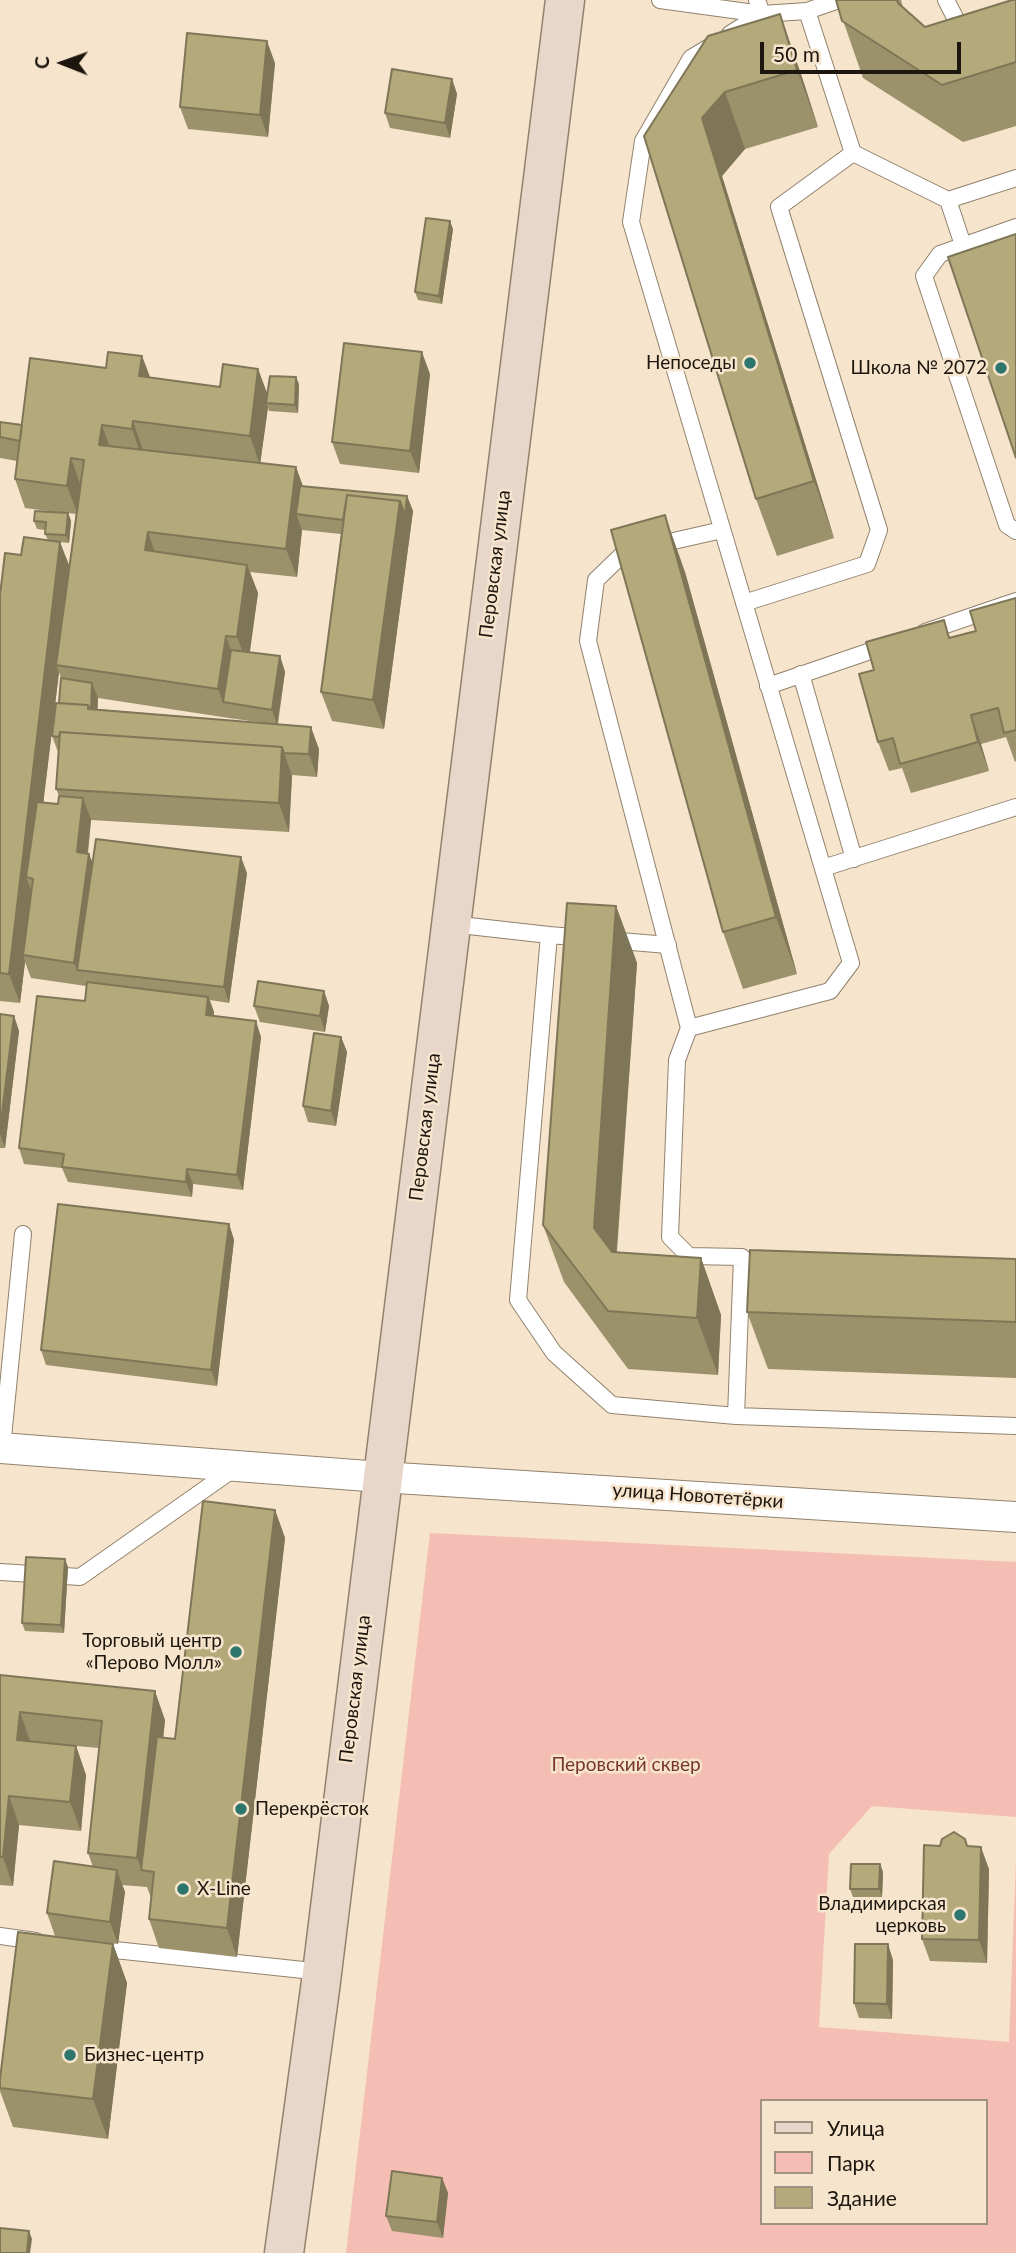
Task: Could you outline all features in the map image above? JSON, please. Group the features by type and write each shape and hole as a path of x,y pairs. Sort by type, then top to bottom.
{"main road":[{"name":"Перовская улица","path":"284,2253 322,1972 565,0"}],"street":[{"name":"улица Новотетёрки","path":"1,1448 381,1478 430,1478 1016,1517"}],"lane":[{"path":"660,0 807,11 839,0"},
{"path":"946,0 962,31 989,23"},
{"path":"689,1028 830,991 851,963 631,222 643,141 691,58 760,7"},
{"path":"807,11 853,152 948,200 1016,178"},
{"path":"744,603 867,564 879,530 779,206 853,152"},
{"path":"948,200 963,245"},
{"path":"1016,227 940,254 924,275 1007,525 1016,531"},
{"path":"722,530 625,552 596,580 588,641 689,1028 677,1060 670,1237 689,1256 748,1258 736,1416"},
{"path":"768,686 1016,601"},
{"path":"801,674 854,859"},
{"path":"823,868 1016,807"},
{"path":"450,924 668,945"},
{"path":"549,935 517,1300 554,1353 612,1405 736,1416 1016,1426"},
{"path":"1,1448 23,1234"},
{"path":"0,1573 80,1577 239,1466"},
{"path":"202,1514 205,1489"},
{"path":"0,1944 0,1936 49,1942"},
{"path":"74,1945 322,1972"}],"green space":[{"name":"Перовский сквер","path":"430,1533 1016,1562 1016,1817 872,1806 829,1854 819,2027 1009,2042 1016,1859 1016,2253 346,2253"}],"building":[{"path":"836,0 897,0 925,27 1016,0 1016,62 942,85 842,21"},
{"path":"780,14 797,70 725,92 702,118 814,481 756,499 644,136 708,36"},
{"path":"187,33 267,41 260,115 180,107"},
{"path":"392,69 452,79 445,123 385,113"},
{"path":"426,218 450,221 439,296 415,292"},
{"name":"Школа № 2072","path":"1016,234 1016,458 948,257"},
{"path":"344,343 422,352 410,451 332,442"},
{"path":"108,352 142,356 139,376 220,387 223,364 258,369 250,436 133,421 132,429 102,425 99,445 296,467 286,549 148,532 145,550 247,565 237,637 226,636 218,689 56,665 84,460 71,458 67,486 15,479 30,358 106,368"},
{"path":"270,376 296,377 295,405 266,403"},
{"path":"0,422 22,425 20,441 0,437"},
{"path":"300,486 407,496 405,515 400,501 347,495 343,520 296,514"},
{"path":"347,495 400,501 373,700 321,692"},
{"path":"35,511 68,513 66,535 45,534 46,522 34,521"},
{"path":"665,515 776,917 723,932 611,530"},
{"path":"24,537 60,542 9,974 0,973 0,595 5,553 21,555"},
{"path":"1016,598 1016,730 1004,733 998,708 971,715 978,742 900,764 893,738 878,742 859,674 874,670 866,642 944,620 949,638 976,631 970,611"},
{"path":"231,650 280,656 272,710 223,702"},
{"path":"61,678 92,683 91,709 88,705 59,703"},
{"path":"56,703 88,705 88,709 311,727 309,754 284,753 282,747 60,732 59,737 52,736"},
{"path":"60,732 282,747 279,803 56,789"},
{"path":"59,796 83,798 77,852 89,854 74,963 23,955 33,879 26,877 37,802 58,804"},
{"path":"96,839 241,857 224,987 77,970"},
{"path":"567,903 616,906 594,1228 612,1252 701,1258 697,1318 608,1311 543,1225"},
{"path":"258,981 324,991 320,1016 254,1006"},
{"path":"87,982 208,997 206,1015 256,1021 237,1175 187,1169 186,1182 62,1167 64,1154 19,1148 37,996 85,1001"},
{"path":"0,1014 14,1016 0,1130"},
{"path":"314,1033 341,1037 331,1111 303,1106"},
{"path":"58,1204 229,1224 211,1370 41,1350"},
{"path":"750,1250 1016,1259 1016,1322 747,1312"},
{"name":"Торговый центр «Перово Молл»","path":"203,1501 275,1510 227,1928 149,1919 154,1872 141,1870 157,1737 175,1739"},
{"path":"26,1557 65,1559 61,1625 22,1623"},
{"path":"0,1675 155,1691 137,1858 88,1853 102,1721 20,1712 17,1740 76,1746 70,1802 9,1796 3,1857 0,1857"},
{"name":"Владимирская церковь","path":"954,1832 965,1839 967,1846 981,1847 979,1940 922,1939 924,1845 940,1846 942,1839"},
{"path":"54,1861 117,1870 110,1922 47,1913"},
{"path":"851,1864 880,1864 879,1889 850,1889"},
{"name":"Бизнес-центр","path":"18,1932 113,1944 93,2099 0,2088"},
{"path":"855,1944 888,1944 887,2004 854,2003"},
{"path":"392,2171 442,2178 437,2222 386,2216"},
{"path":"0,2228 29,2231 27,2253 0,2253"}],"place":[{"name":"Непоседы","path":"750,363"},
{"name":"Школа № 2072","path":"1001,368"},
{"name":"Торговый центр «Перово Молл»","path":"236,1652"},
{"name":"Перекрёсток","path":"241,1809"},
{"name":"X-Line","path":"183,1889"},
{"name":"Владимирская церковь","path":"960,1915"},
{"name":"Бизнес-центр","path":"70,2055"}]}
